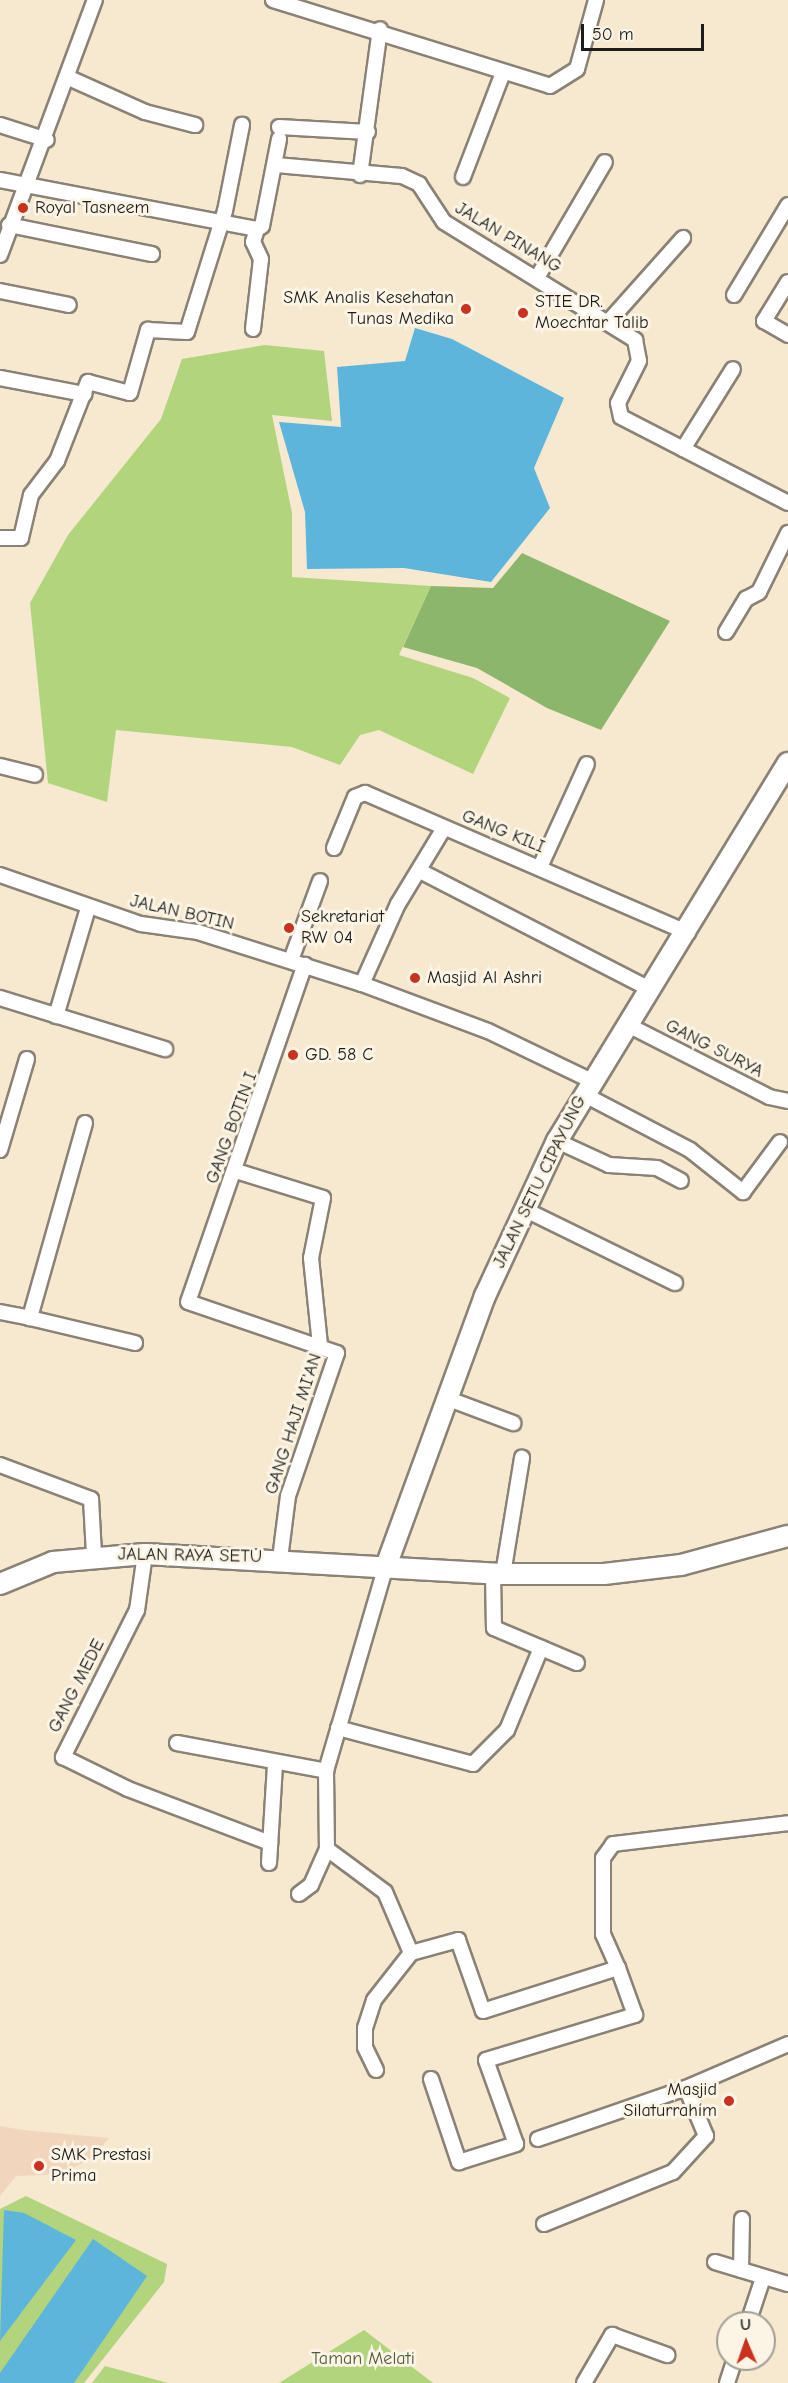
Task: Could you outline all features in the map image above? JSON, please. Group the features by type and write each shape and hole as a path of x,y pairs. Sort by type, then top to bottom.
{"street":[{"path":"0,255 22,185 47,140 95,0"},
{"path":"273,0 380,29 503,73 549,86 565,81 577,69 596,0"},
{"path":"360,175 368,132 380,29"},
{"path":"463,177 503,73"},
{"path":"69,78 145,112 195,125"},
{"path":"0,125 47,140"},
{"path":"1,538 21,538 31,495 57,461 91,381 130,393 148,330 187,332 222,219 242,125"},
{"path":"253,329 261,259 253,242 276,165 279,133 368,132"},
{"path":"538,276 605,162"},
{"name":"JALAN PINANG","path":"276,165 413,180 444,222 610,320 634,340 640,354 618,413 788,503"},
{"path":"0,180 222,219 257,229"},
{"path":"734,295 788,205"},
{"path":"9,225 152,254"},
{"path":"610,320 683,238"},
{"path":"788,282 764,321 788,335"},
{"path":"0,291 69,305"},
{"path":"683,449 733,369"},
{"path":"0,378 84,394"},
{"path":"726,632 746,599 759,592 788,533"},
{"name":"JALAN SETU CIPAYUNG","path":"385,1569 485,1296 556,1141 586,1087 648,988 688,933 788,763"},
{"path":"540,867 587,764"},
{"path":"0,766 35,775"},
{"name":"GANG KILI","path":"334,848 358,793 540,867 664,927 688,933"},
{"path":"362,984 398,904 444,828"},
{"path":"420,871 648,988"},
{"name":"JALAN BOTIN","path":"0,875 88,908 291,960 488,1031 690,1150 743,1192 780,1142"},
{"path":"291,960 320,881"},
{"path":"56,1016 88,908"},
{"name":"GANG BOTIN I","path":"188,1302 236,1171 305,965"},
{"path":"0,998 165,1049"},
{"name":"GANG SURYA","path":"626,1024 769,1097 788,1101"},
{"path":"0,1150 27,1059"},
{"path":"30,1318 84,1123"},
{"path":"556,1141 609,1165 657,1168 681,1181"},
{"path":"236,1171 323,1198 310,1268 320,1345"},
{"path":"526,1209 675,1283"},
{"name":"GANG HAJI MI'AN","path":"188,1302 336,1350 337,1359 288,1496 280,1559"},
{"path":"0,1312 135,1343"},
{"path":"446,1398 513,1423"},
{"path":"522,1458 498,1574 494,1628 577,1663"},
{"path":"0,1465 91,1499 94,1555"},
{"name":"JALAN RAYA SETU","path":"0,1584 53,1562 94,1555 145,1554 280,1559 385,1569 498,1574 604,1574 681,1565 788,1536"},
{"name":"GANG MEDE","path":"145,1554 137,1610 63,1757 128,1789 270,1843"},
{"path":"299,1894 311,1885 327,1849 326,1771 385,1569"},
{"path":"338,1728 473,1764 507,1730 542,1648"},
{"path":"177,1743 275,1765 326,1771"},
{"path":"269,1863 275,1765"},
{"path":"431,2079 459,2162 516,2144 486,2060 635,2014 603,1934 608,1848 625,1840 788,1823"},
{"path":"327,1849 385,1892 411,1953"},
{"path":"376,2070 365,2048 365,2028 374,2000 411,1953 458,1940 485,2011 618,1968"},
{"path":"538,2139 686,2088 788,2044"},
{"path":"544,2224 673,2172 706,2136 686,2088"},
{"path":"741,2270 742,2219"},
{"path":"715,2262 788,2284"},
{"path":"752,2311 763,2278"},
{"path":"584,2383 612,2334 667,2355"}],"shaded area":[{"name":"SMK Prestasi Prima","path":"0,2126 109,2138 93,2157 62,2174 16,2176 0,2196"}],"green space":[{"path":"265,345 324,351 332,421 272,415 292,513 292,577 431,586 399,655 473,678 510,698 473,774 379,730 360,735 340,765 292,747 116,730 107,802 48,783 30,603 68,535 161,419 182,359"},
{"path":"522,553 670,621 601,730 547,708 477,668 403,647 431,586 493,588"},
{"path":"26,2196 167,2264 164,2282 84,2383 0,2383 0,2209"},
{"name":"Taman Melati","path":"364,2330 433,2383 279,2383 311,2363"},
{"path":"105,2366 168,2383 92,2383"}],"water":[{"path":"415,328 452,339 564,398 534,468 550,508 491,582 404,568 307,569 305,512 279,422 341,427 337,367 405,361"},
{"path":"4,2210 24,2213 76,2240 0,2341"},
{"path":"93,2239 147,2276 74,2383 0,2383 0,2373"}],"place":[{"name":"Royal Tasneem","path":"23,208"},
{"name":"SMK Analis Kesehatan Tunas Medika","path":"466,309"},
{"name":"STIE DR. Moechtar Talib","path":"523,313"},
{"name":"Sekretariat RW 04","path":"289,928"},
{"name":"Masjid Al Ashri","path":"415,978"},
{"name":"GD. 58 C","path":"293,1055"},
{"name":"Masjid Silaturrahim","path":"729,2101"},
{"name":"SMK Prestasi Prima","path":"39,2166"}]}
